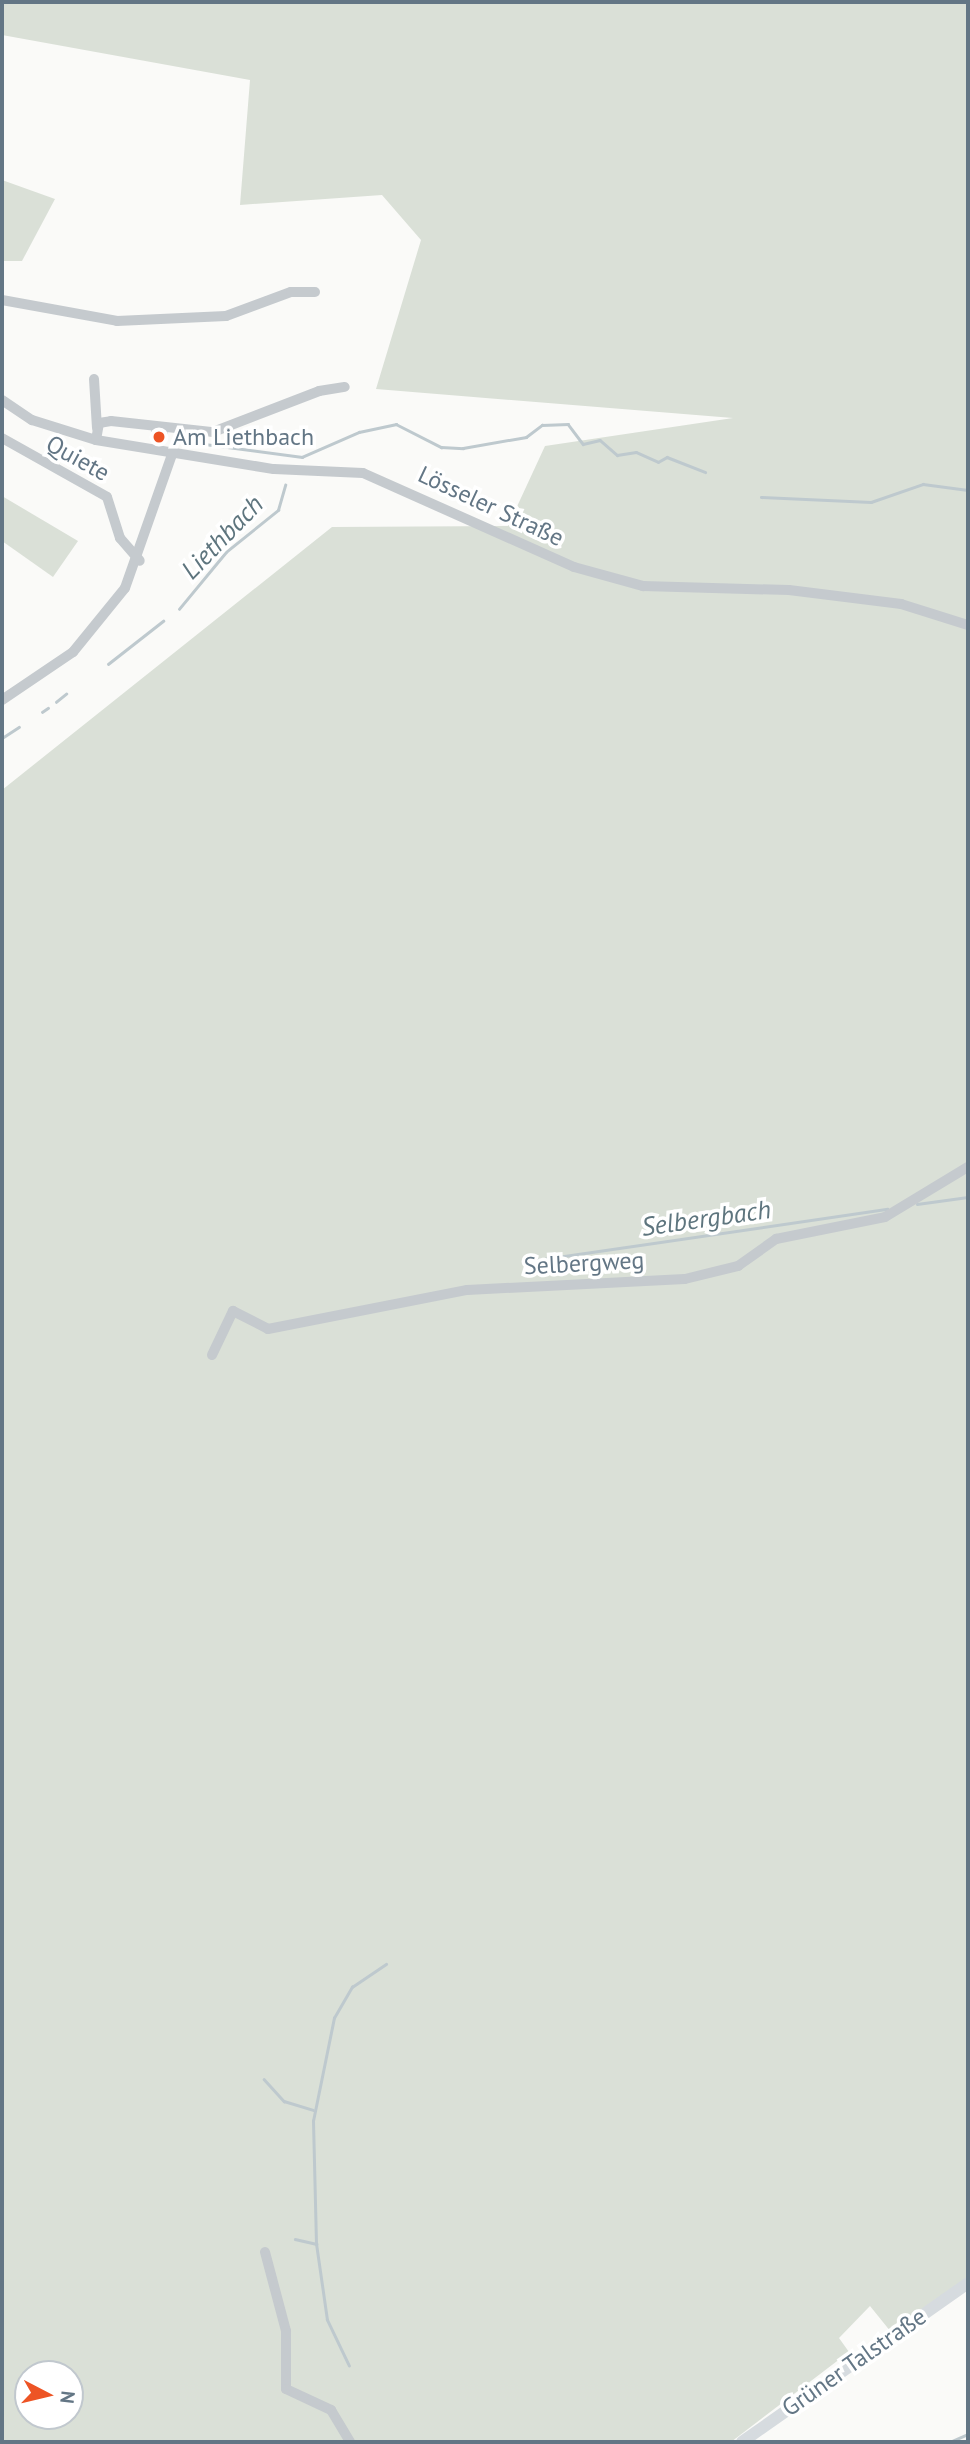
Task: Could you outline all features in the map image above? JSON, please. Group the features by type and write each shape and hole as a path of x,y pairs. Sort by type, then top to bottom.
{"main road":[{"name":"Grüner Talstraße","path":"742,2442 968,2283"}],"street":[{"path":"2,300 117,321 226,316 291,292 315,292"},
{"path":"94,379 91,421 97,428 96,440"},
{"path":"97,428 111,421 151,421 180,433 213,432 319,391 345,387"},
{"name":"Lösseler Straße","path":"2,400 33,420 96,440 281,470 363,473 574,567 643,586 801,592 901,604 968,625"},
{"name":"Quiete","path":"2,438 107,497 120,538 139,561"},
{"path":"2,700 73,652 105,617 139,561 173,452"},
{"name":"Selbergweg","path":"212,1355 233,1311 268,1329 467,1290 685,1279 738,1266 776,1239 885,1217 968,1167"},
{"path":"265,2252 286,2331 285,2389 331,2410 350,2442"}],"shaded area":[{"path":"2,2 968,2 968,2281 891,2332 870,2306 839,2338 849,2352 731,2442 2,2442 2,790 332,527 508,526 545,446 733,418 376,389 421,240 382,195 240,205 250,80 2,35"},
{"path":"2,180 55,199 22,261 2,261"},
{"path":"2,496 78,541 53,577 2,541"}],"waterway":[{"path":"197,443 302,457 359,432 396,424 441,447 463,448 526,437 542,425 568,424 583,444 600,440 617,455 636,452 658,462 667,457 705,472"},
{"path":"152,431 166,433"},
{"path":"761,497 871,502 923,484 968,490"},
{"name":"Liethbach","path":"179,609 226,552 278,510 285,485"},
{"name":"Liethbach","path":"108,664 163,621"},
{"name":"Liethbach","path":"56,702 66,694"},
{"name":"Liethbach","path":"42,712 48,708"},
{"name":"Liethbach","path":"2,738 19,727"},
{"name":"Selbergbach","path":"917,1204 968,1197"},
{"name":"Selbergbach","path":"530,1261 887,1209"},
{"path":"349,2366 327,2320 316,2244 313,2121 334,2018 352,1987 386,1964"},
{"path":"264,2079 284,2101 313,2110"},
{"path":"295,2239 316,2244"},
{"path":"950,2442 968,2434"}],"place":[{"name":"Am Liethbach","path":"159,437"}]}
